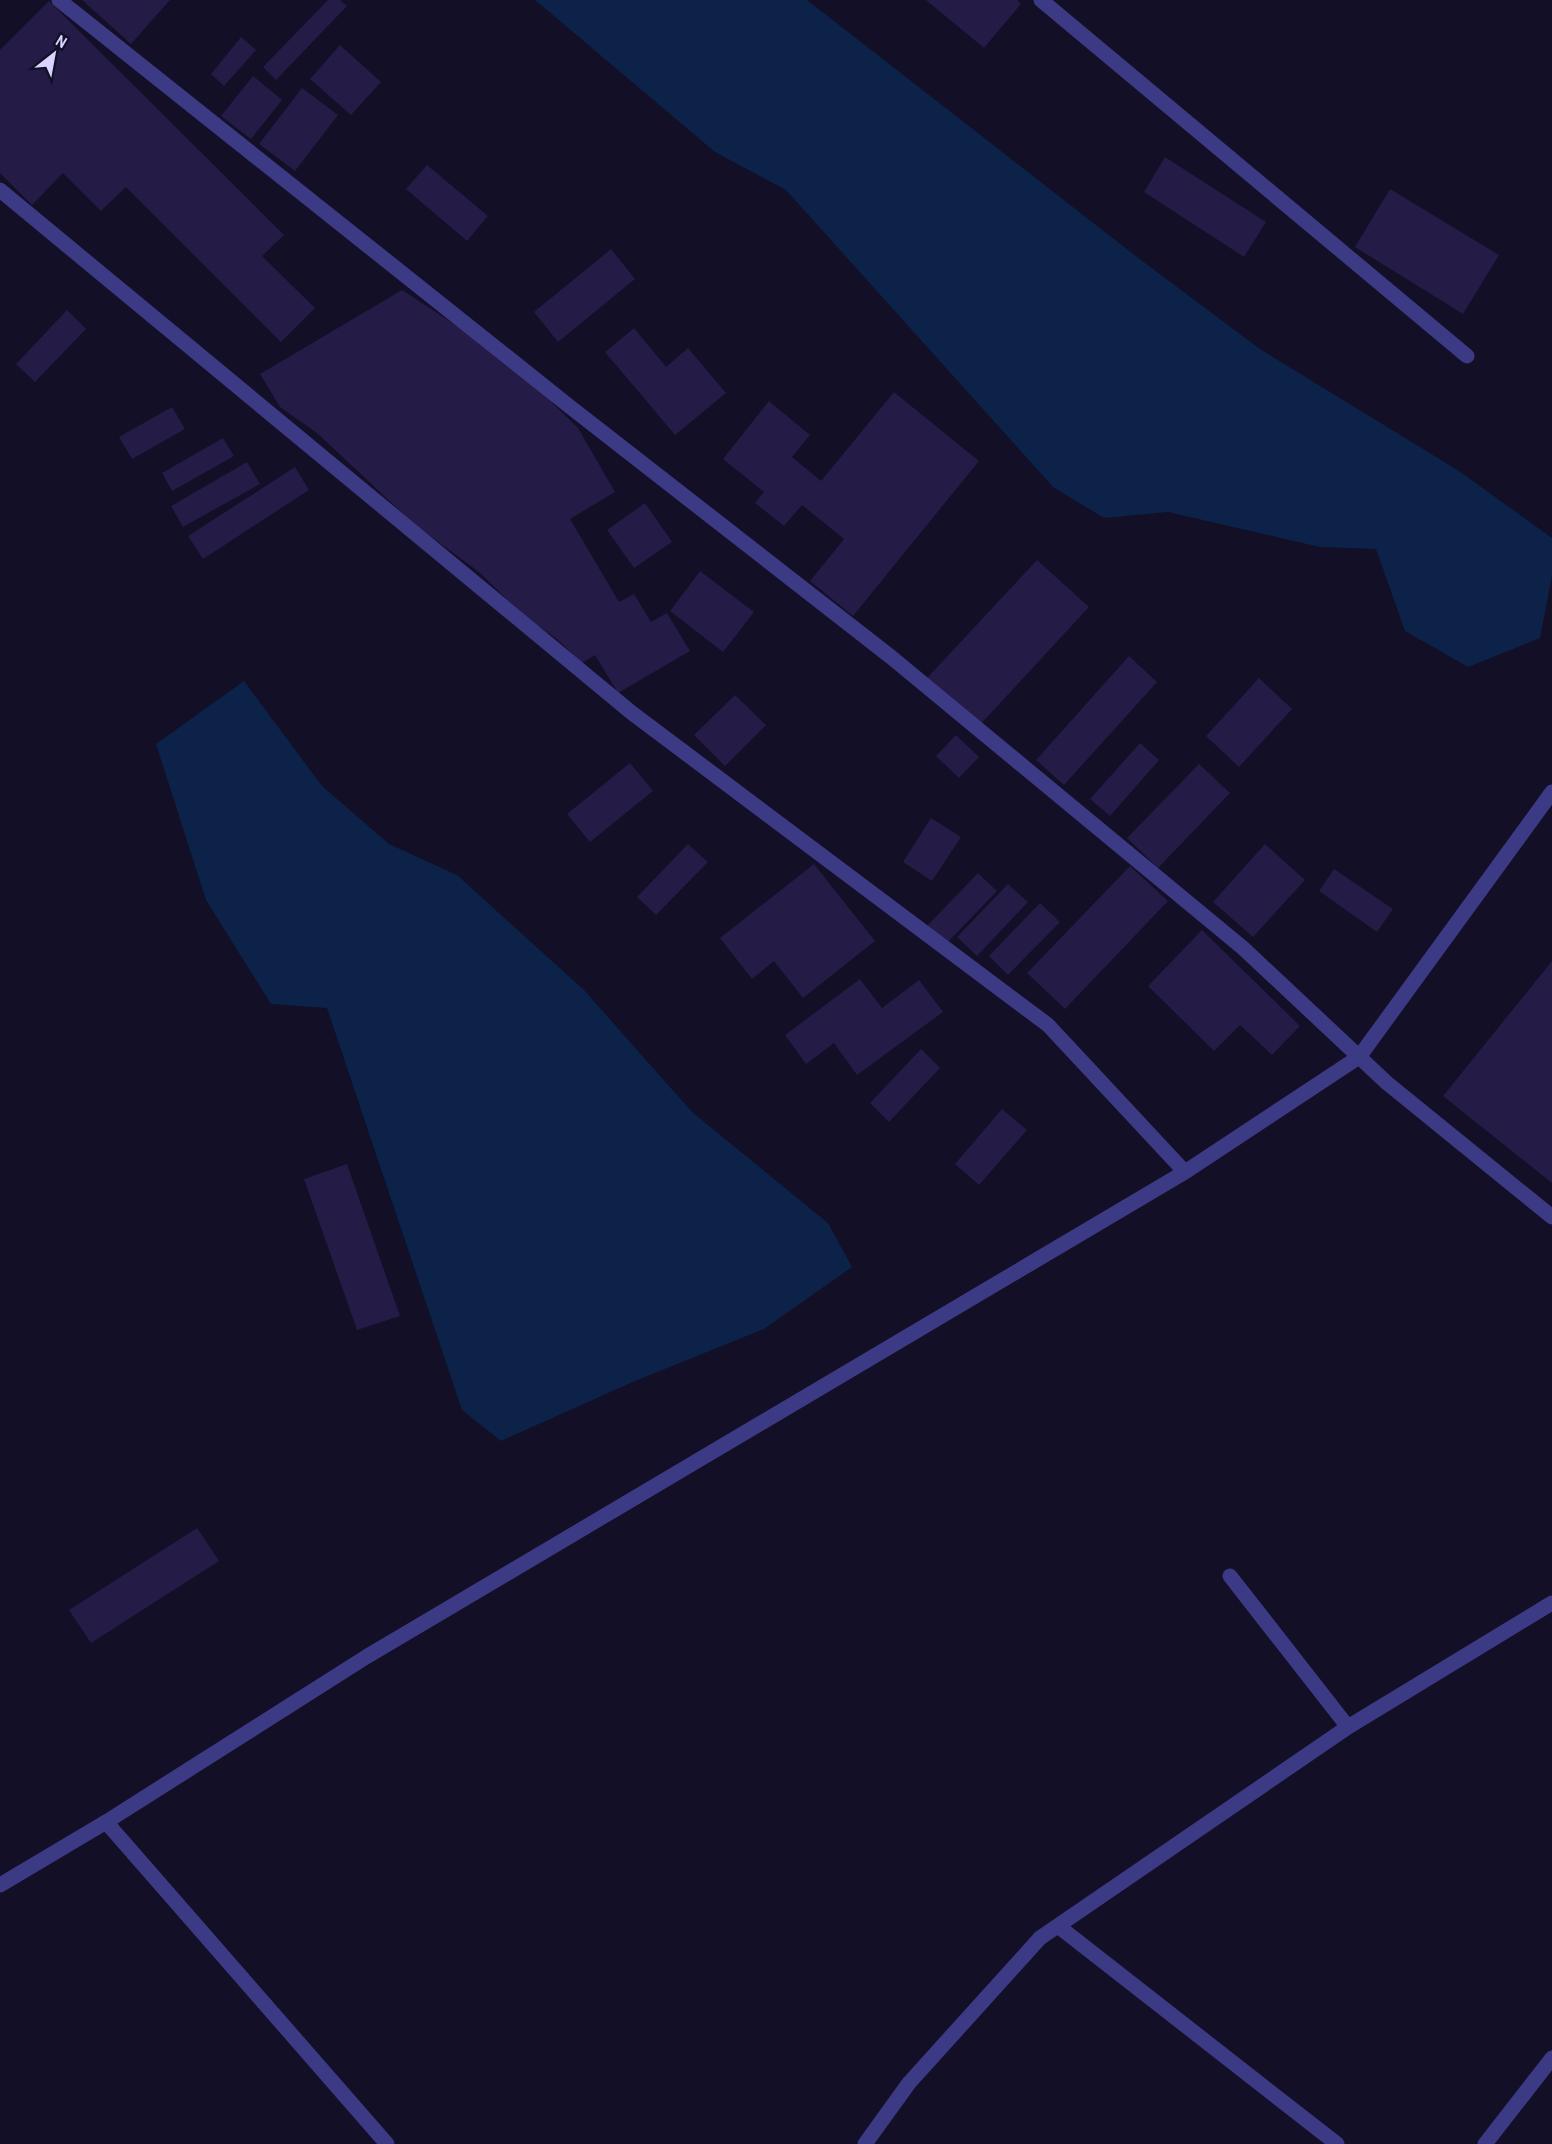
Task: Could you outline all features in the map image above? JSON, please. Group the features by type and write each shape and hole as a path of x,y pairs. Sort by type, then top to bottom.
{"street":[{"path":"59,0 569,406 891,657 1243,948 1387,1083 1552,1217"},
{"path":"1041,0 1467,356"},
{"path":"0,190 366,490 632,713 1048,1025 1185,1172"},
{"path":"0,1885 106,1822 366,1657 1185,1172 1359,1057 1552,792"},
{"path":"1230,1576 1348,1727"},
{"path":"865,2144 909,2083 1040,1938 1348,1727 1552,1603"},
{"path":"106,1822 387,2144"},
{"path":"1058,1926 1337,2144"},
{"path":"1485,2144 1552,2058"}],"water":[{"path":"535,0 807,0 1137,257 1260,349 1459,471 1552,538 1552,576 1540,638 1468,667 1405,631 1376,549 1320,547 1168,512 1104,518 1053,487 786,190 715,152"},
{"path":"244,681 322,786 389,844 457,875 584,990 692,1112 828,1223 852,1267 764,1329 635,1381 501,1441 462,1410 327,1008 271,1004 206,900 156,744"}],"building":[{"path":"82,0 170,0 131,44"},
{"path":"328,0 340,0 347,6 276,80 263,67"},
{"path":"926,0 1017,0 1021,4 984,48"},
{"path":"49,1 284,235 262,256 315,308 281,342 126,187 101,211 63,173 32,205 0,173 0,50"},
{"path":"241,37 256,50 224,86 211,74"},
{"path":"340,45 381,82 351,115 310,79"},
{"path":"253,76 282,100 251,139 221,116"},
{"path":"302,88 338,115 295,171 259,144"},
{"path":"1165,157 1266,222 1244,257 1144,192"},
{"path":"427,165 488,216 467,241 406,189"},
{"path":"1390,189 1499,255 1463,314 1355,247"},
{"path":"611,249 635,279 558,342 534,312"},
{"path":"402,290 477,339 524,375 578,428 615,492 570,519 619,602 634,594 651,622 667,613 690,651 618,693 595,655 582,663 557,639 534,623 532,624 479,572 414,524 317,433 280,407 260,374"},
{"path":"67,310 86,329 35,382 16,364"},
{"path":"634,328 666,367 688,348 726,393 675,435 605,352"},
{"path":"894,392 979,461 853,616 810,581 844,539 802,505 784,526 755,503 764,492 723,459 769,401 810,435 792,457 821,481"},
{"path":"172,407 185,429 132,459 119,437"},
{"path":"223,438 234,456 172,491 162,473"},
{"path":"247,462 260,484 183,527 171,506"},
{"path":"295,467 309,490 203,559 188,536"},
{"path":"645,503 672,542 634,568 607,530"},
{"path":"1037,560 1089,607 979,726 927,678"},
{"path":"700,571 754,612 723,652 670,611"},
{"path":"1129,656 1157,682 1064,785 1036,760"},
{"path":"1259,678 1292,709 1239,767 1206,736"},
{"path":"735,695 766,725 725,766 694,735"},
{"path":"956,735 979,757 959,778 936,756"},
{"path":"1140,743 1159,760 1110,816 1090,799"},
{"path":"630,763 653,791 590,842 567,814"},
{"path":"1199,764 1230,793 1158,868 1127,838"},
{"path":"931,818 961,837 932,881 903,862"},
{"path":"688,844 708,862 656,915 637,897"},
{"path":"1265,844 1305,880 1253,937 1213,902"},
{"path":"814,864 875,941 803,998 774,961 752,979 720,938"},
{"path":"1130,866 1168,901 1065,1009 1027,973"},
{"path":"1334,869 1393,909 1377,932 1319,891"},
{"path":"978,873 997,891 946,944 927,926"},
{"path":"1008,884 1028,902 977,956 957,937"},
{"path":"1040,903 1060,922 1008,975 989,956"},
{"path":"1202,930 1300,1026 1272,1055 1240,1025 1214,1051 1148,986"},
{"path":"1552,961 1552,1183 1443,1096"},
{"path":"860,979 882,1008 919,980 943,1012 857,1075 834,1043 806,1064 785,1035"},
{"path":"921,1049 940,1068 889,1122 870,1103"},
{"path":"1002,1109 1027,1130 979,1185 955,1164"},
{"path":"347,1164 400,1316 357,1330 304,1179"},
{"path":"197,1528 219,1561 91,1643 69,1610"}]}
